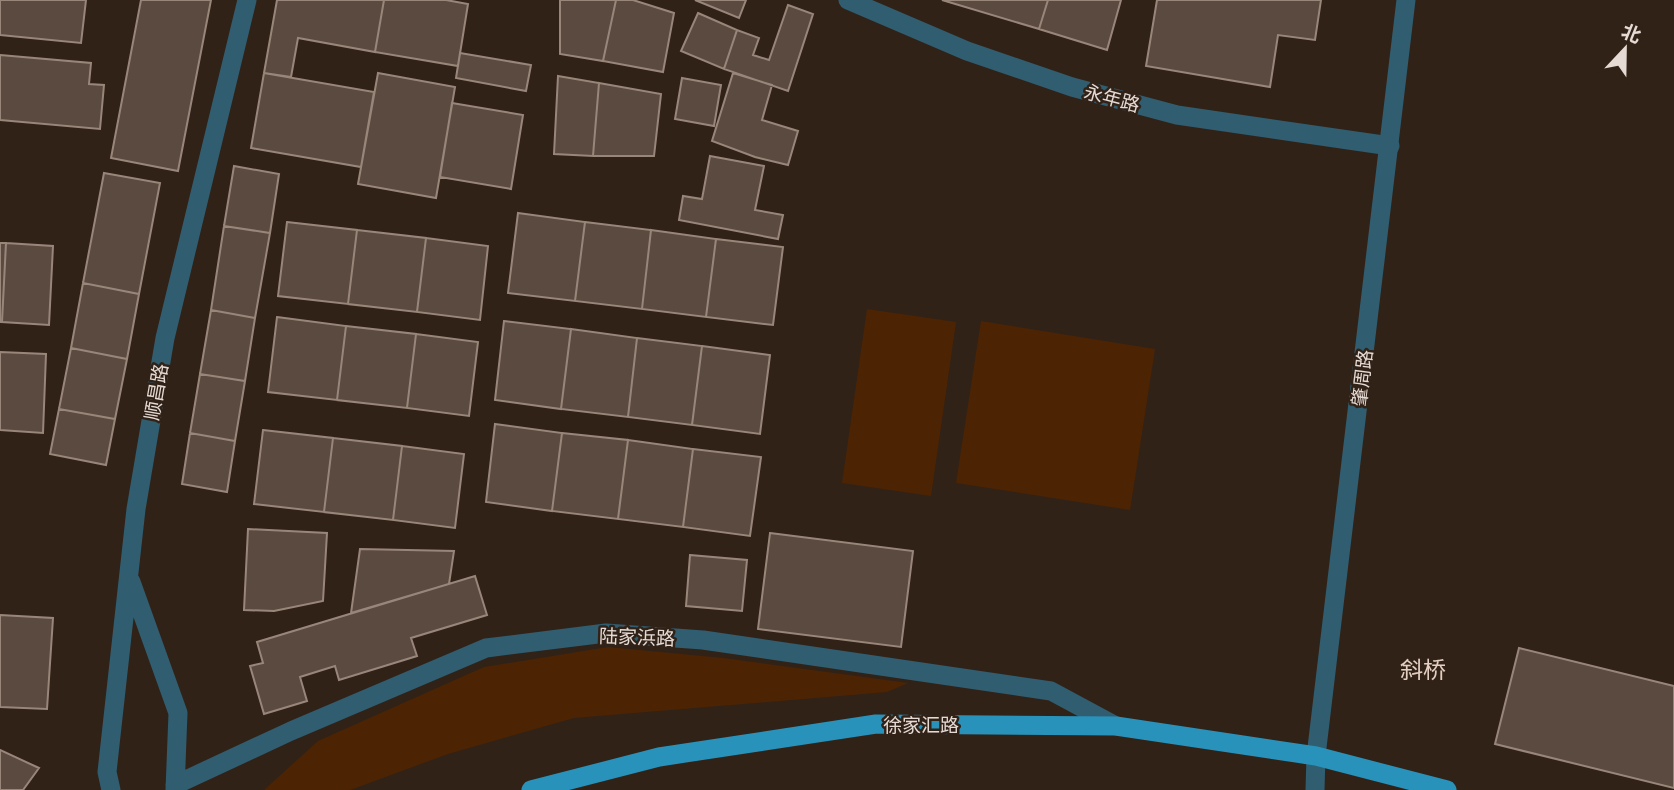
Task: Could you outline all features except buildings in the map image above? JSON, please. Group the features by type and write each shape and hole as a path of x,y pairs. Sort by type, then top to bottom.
{"main road":[{"name":"徐家汇路","path":"531,790 659,757 876,724 1116,726 1316,756"},
{"path":"1316,756 1447,790"}],"street":[{"name":"顺昌路","path":"111,790 107,772 136,509 165,338 247,0"},
{"name":"永年路","path":"848,0 967,51 1072,87 1177,115 1390,146"},
{"name":"肇周路","path":"1315,790 1316,756 1406,0"},
{"path":"130,579 178,713 175,787"},
{"name":"陆家浜路","path":"175,787 291,731 486,648 606,633 703,640 1051,691 1116,726"}],"shaded area":[{"path":"867,309 956,322 931,496 842,483"},
{"path":"981,321 1155,349 1130,510 956,483"},
{"path":"608,647 723,658 908,683 887,692 574,718 448,754 350,790 264,790 318,741 484,667"}],"district":[{"name":"斜桥","path":"1423,669"}]}
